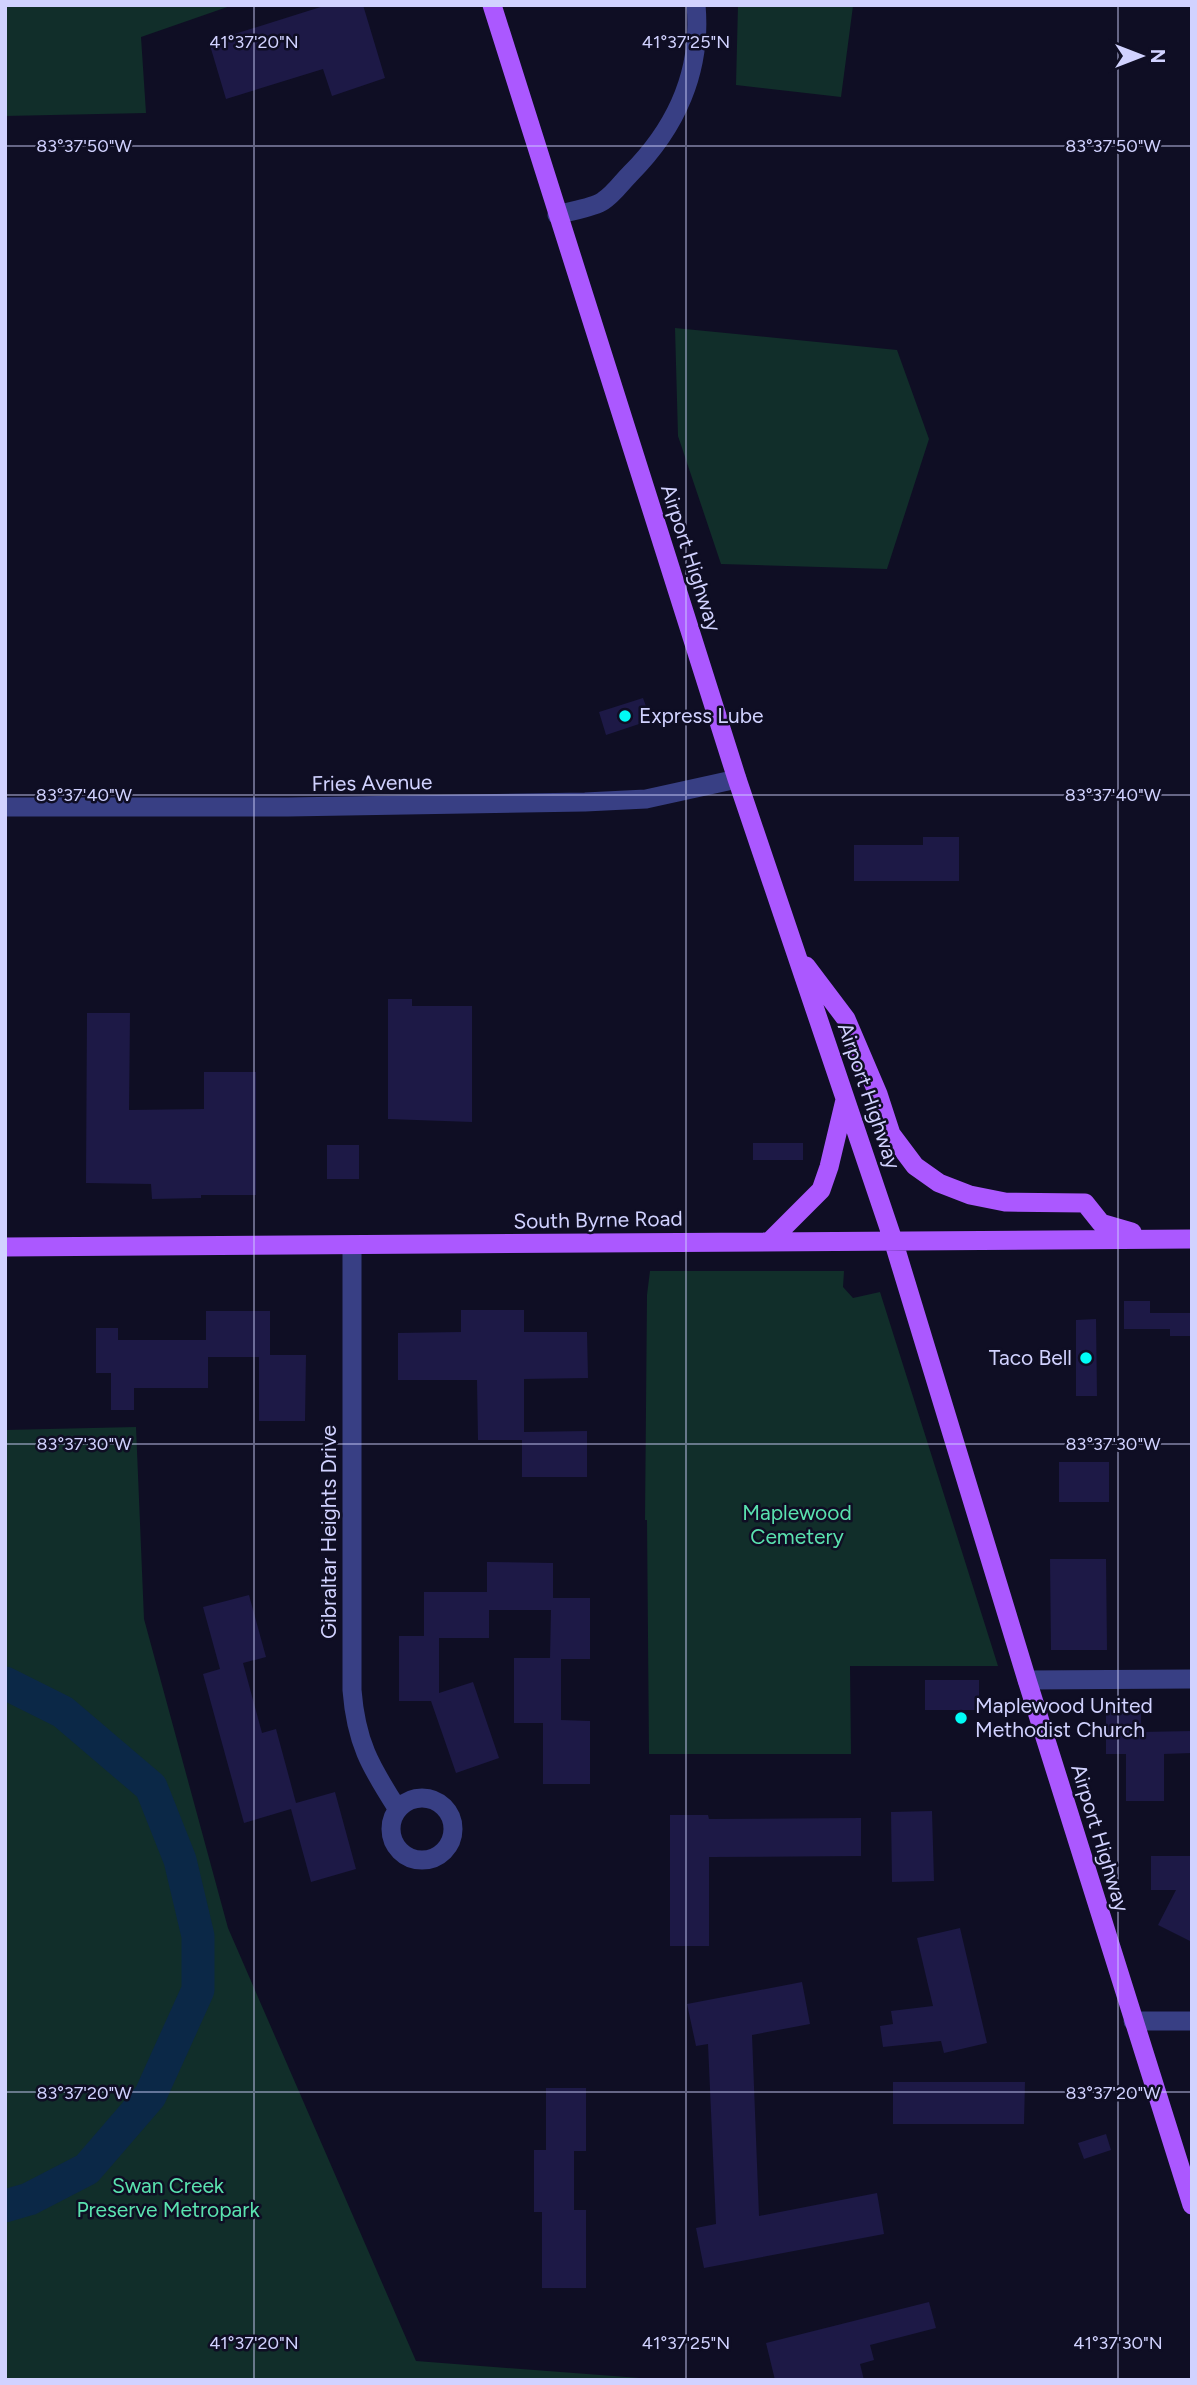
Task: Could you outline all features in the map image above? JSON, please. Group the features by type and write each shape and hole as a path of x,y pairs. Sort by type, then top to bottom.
{"main road":[{"name":"Airport Highway","path":"492,5 737,779 893,1240 1027,1680 1192,2205"},
{"path":"796,953 846,1019 891,1134 915,1166 939,1183 970,1195 1005,1202 1086,1203 1101,1223 1153,1239"},
{"path":"770,1241 821,1191 845,1099"},
{"name":"South Byrne Road","path":"5,1247 1192,1239"}],"street":[{"path":"557,215 603,201 640,164 665,133 682,102 693,68 697,40 696,5"},
{"name":"Fries Avenue","path":"5,807 288,807 585,802 646,799 737,779"},
{"name":"Gibraltar Heights Drive","path":"352,1245 352,1677 355,1720 363,1749 397,1808"},
{"path":"1027,1680 1192,1679"},
{"path":"1133,2021 1192,2021"}],"green space":[{"path":"5,5 233,5 141,37 146,113 5,116"},
{"path":"738,5 853,6 841,97 736,85"},
{"path":"675,328 897,350 929,439 887,569 721,564 678,436"},
{"name":"Maplewood Cemetery","path":"650,1271 844,1271 843,1287 853,1298 880,1292 998,1666 850,1666 851,1754 649,1754 645,1520 647,1295"},
{"name":"Swan Creek Preserve Metropark","path":"136,1427 144,1619 228,1928 416,2361 666,2380 5,2380 5,1430"}],"building":[{"path":"327,5 363,5 385,78 332,96 323,69 226,99 209,42"},
{"name":"Express Lube","path":"643,698 651,720 606,735 599,712"},
{"path":"923,837 959,837 959,881 854,881 854,845 923,845"},
{"path":"388,999 412,999 412,1006 472,1006 472,1122 388,1119"},
{"path":"87,1013 130,1013 129,1110 204,1109 204,1072 256,1072 256,1195 201,1195 201,1198 152,1199 151,1184 86,1183"},
{"path":"753,1143 803,1143 803,1160 753,1160"},
{"path":"327,1145 359,1145 359,1179 327,1179"},
{"path":"1124,1301 1150,1301 1150,1313 1192,1313 1192,1336 1170,1336 1170,1329 1124,1329"},
{"path":"461,1310 524,1310 524,1332 587,1332 588,1378 524,1379 524,1432 587,1431 587,1477 522,1477 522,1440 478,1440 477,1380 398,1380 398,1333 461,1332"},
{"path":"206,1311 270,1311 270,1355 306,1355 305,1421 259,1421 259,1357 208,1357 208,1388 134,1388 134,1410 111,1410 111,1373 96,1373 96,1328 118,1328 118,1340 206,1340"},
{"name":"Taco Bell","path":"1096,1319 1097,1396 1076,1396 1076,1320"},
{"path":"1059,1462 1109,1462 1109,1502 1059,1502"},
{"path":"1050,1559 1106,1559 1107,1650 1051,1650"},
{"path":"487,1562 553,1563 553,1598 590,1598 590,1659 561,1659 561,1720 590,1721 590,1784 543,1784 543,1723 514,1723 514,1658 550,1658 551,1610 489,1610 489,1638 439,1638 439,1693 473,1682 499,1758 456,1773 431,1701 399,1701 399,1636 424,1636 424,1592 487,1592"},
{"path":"249,1595 266,1657 243,1663 262,1733 276,1729 296,1803 335,1792 356,1869 311,1882 291,1809 244,1823 203,1674 220,1669 203,1607"},
{"path":"925,1680 979,1680 979,1710 925,1710"},
{"path":"1141,1707 1141,1732 1192,1731 1192,1753 1164,1754 1164,1801 1126,1801 1126,1754 1106,1754 1106,1708"},
{"path":"932,1811 934,1881 892,1882 891,1812"},
{"path":"670,1815 708,1815 709,1819 861,1818 861,1856 709,1857 709,1946 670,1946"},
{"path":"1151,1856 1192,1856 1192,1942 1158,1925 1176,1890 1151,1890"},
{"path":"960,1928 987,2043 944,2053 941,2041 883,2047 880,2026 893,2024 891,2011 933,2006 917,1938"},
{"path":"802,1982 810,2024 752,2035 759,2216 877,2193 884,2234 704,2268 696,2228 716,2224 708,2044 696,2046 687,2004"},
{"path":"893,2082 1025,2082 1024,2124 893,2124"},
{"path":"546,2088 586,2088 586,2151 574,2151 574,2210 586,2210 586,2288 542,2288 542,2212 534,2212 534,2150 546,2150"},
{"path":"1106,2134 1111,2150 1084,2159 1078,2143"},
{"path":"929,2302 936,2328 870,2345 874,2360 860,2364 864,2380 775,2380 766,2343"}],"waterway":[{"path":"5,1683 63,1712 151,1787 180,1860 198,1936 198,1990 150,2096 87,2169 29,2199 5,2206"}],"place":[{"name":"Express Lube","path":"625,716"},
{"name":"Taco Bell","path":"1086,1358"},
{"name":"Maplewood United Methodist Church","path":"961,1718"}]}
